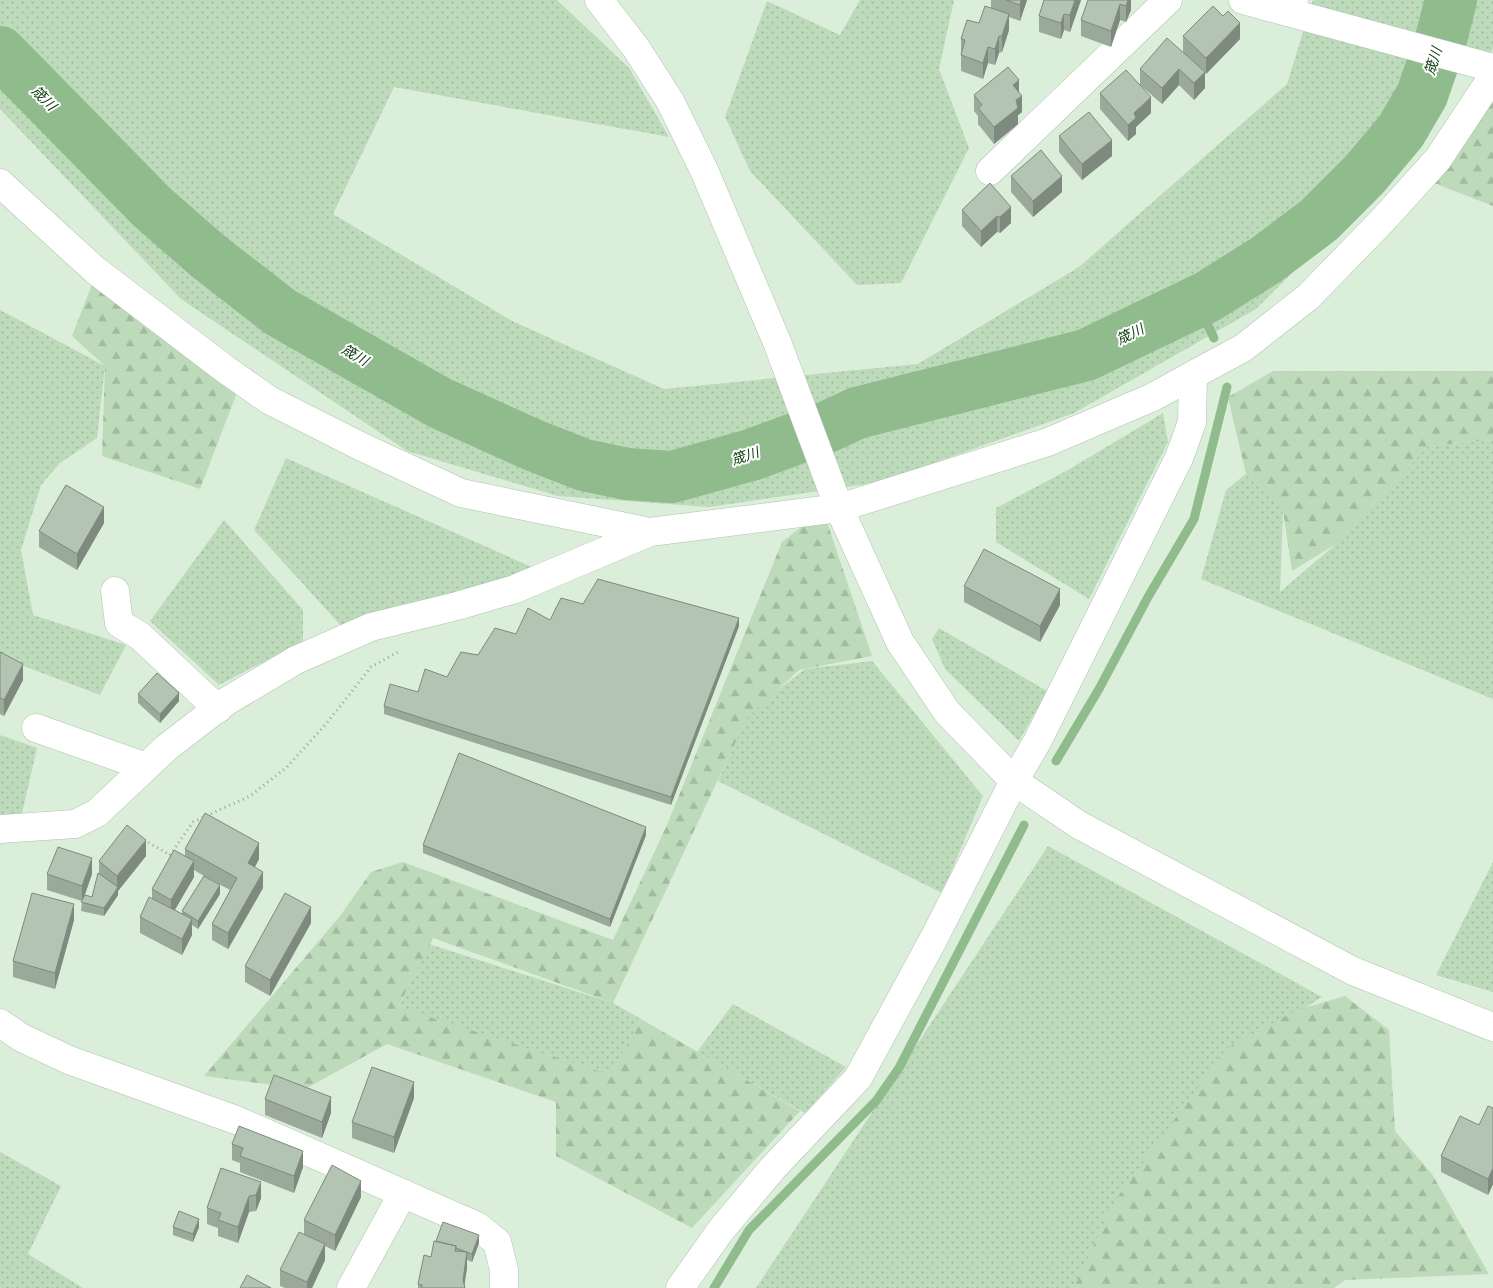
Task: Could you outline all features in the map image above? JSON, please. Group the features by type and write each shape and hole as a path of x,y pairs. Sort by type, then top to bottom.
{"street":[{"path":"599,0 636,48 670,101 704,170 778,342 839,508 900,642 947,712 1014,780 1079,825 1353,972 1493,1027"},
{"path":"990,171 1168,0"},
{"path":"0,829 75,824 97,813 166,748 218,709 296,660 371,627 457,606 515,588 650,532 839,508 1048,442 1153,396 1243,348 1308,297 1438,160 1488,69 1295,9 1243,0"},
{"path":"0,183 95,270 225,369 269,400 362,447 461,493 650,532"},
{"path":"680,1288 721,1230 772,1169 858,1078 933,940 1014,780 1037,742 1179,458 1192,422 1193,375"},
{"path":"115,591 119,623 140,636 218,709"},
{"path":"36,728 146,767"},
{"path":"0,1022 22,1038 69,1060 236,1120 477,1226 497,1242 504,1270 504,1288"},
{"path":"350,1288 403,1193"}],"path":[{"path":"138,836 170,855 193,822 250,796 287,767 326,724 371,667 401,651"}],"green space":[{"path":"0,0 557,0 629,68 669,137 394,87 333,214 512,321 664,389 918,364 1079,267 1287,84 1313,0 1452,0 1428,137 1256,309 1074,413 880,482 709,507 558,496 407,451 181,299 0,109"},
{"path":"860,0 954,0 939,69 969,148 901,283 857,285 750,171 725,117 767,1 840,35"},
{"path":"1457,0 1493,0 1493,47 1491,53 1449,44"},
{"path":"1493,97 1493,206 1421,178"},
{"path":"94,279 238,390 200,489 102,456 105,366 72,336"},
{"path":"0,310 105,366 97,438 60,463 41,485 21,550 33,615 126,645 100,695 0,657"},
{"path":"1273,371 1493,371 1493,440 1428,446 1336,544 1292,571 1283,511 1246,474 1228,397"},
{"path":"1163,413 1168,442 1089,599 996,542 996,508 1068,470"},
{"path":"1493,440 1493,699 1201,579 1226,490 1246,474 1283,510 1280,592 1336,544 1428,446"},
{"path":"286,458 534,568 515,589 343,628 254,530"},
{"path":"823,510 872,656 799,670 747,718 613,1003 433,938 398,1007 611,1075 641,1019 800,1111 692,1228 556,1156 556,1102 387,1044 305,1089 204,1076 340,916 371,872 403,862 613,940 667,825 782,542"},
{"path":"224,520 303,610 303,641 219,685 150,621"},
{"path":"939,628 1047,691 1019,741 945,669 932,639"},
{"path":"872,661 983,796 942,893 718,781 749,712 805,669"},
{"path":"0,735 37,748 21,817 0,825"},
{"path":"1048,846 1322,997 1215,1065 1079,1288 756,1288"},
{"path":"1493,862 1493,992 1436,975"},
{"path":"429,944 613,1003 641,1019 611,1075 398,1008"},
{"path":"1345,996 1389,1030 1395,1131 1432,1174 1489,1274 1345,1280 1334,1288 1074,1288 1114,1202 1227,1048 1297,1010"},
{"path":"733,1004 846,1067 805,1113 697,1052"},
{"path":"0,1152 61,1186 28,1254 83,1288 0,1288"}],"building":[{"path":"1006,0 1021,0 1020,5"},
{"path":"1044,0 1075,0 1070,15 1064,14 1061,23 1039,16"},
{"path":"1088,0 1128,0 1126,6 1120,4 1111,31 1081,20"},
{"path":"985,6 1009,14 1002,36 999,36 995,49 988,47 983,63 961,55 965,40 961,39 967,20 979,23"},
{"path":"1213,6 1223,16 1228,11 1240,23 1206,58 1183,36"},
{"path":"1167,38 1205,72 1194,83 1179,69 1162,88 1140,69"},
{"path":"1008,67 1019,80 1013,85 1022,96 1016,100 1018,108 994,127 978,108 982,105 974,95"},
{"path":"1126,70 1151,97 1134,113 1136,118 1128,125 1100,93"},
{"path":"1089,112 1112,140 1082,164 1059,136"},
{"path":"1041,150 1062,176 1033,201 1011,176"},
{"path":"990,183 1011,207 1000,217 997,216 981,231 962,210"},
{"path":"66,485 104,507 77,554 39,531"},
{"path":"984,549 1060,589 1040,626 964,586"},
{"path":"598,579 739,618 671,797 384,706 390,684 418,692 425,669 447,677 461,652 478,655 495,628 516,634 528,608 550,620 561,598 583,604"},
{"path":"0,652 23,664 4,700 0,698"},
{"path":"157,673 179,693 160,714 138,694"},
{"path":"459,753 646,827 610,919 423,845"},
{"path":"205,813 259,843 248,863 263,872 228,933 212,924 237,878 185,849"},
{"path":"127,825 146,840 117,876 99,861"},
{"path":"58,847 92,858 82,886 47,874"},
{"path":"174,850 194,861 171,900 152,889"},
{"path":"98,873 118,887 104,908 81,902 85,895 92,897"},
{"path":"204,876 220,885 198,921 182,911"},
{"path":"32,893 74,904 55,973 13,961"},
{"path":"285,893 311,907 270,980 245,966"},
{"path":"149,897 192,919 182,939 140,917"},
{"path":"372,1067 414,1082 394,1137 352,1122"},
{"path":"274,1075 331,1097 322,1122 265,1099"},
{"path":"1488,1106 1493,1108 1493,1168 1488,1179 1441,1156 1460,1116 1479,1125"},
{"path":"239,1126 303,1151 294,1176 240,1156 243,1148 232,1144"},
{"path":"332,1165 361,1181 335,1235 304,1220"},
{"path":"221,1168 261,1182 256,1195 249,1196 238,1227 218,1220 221,1213 207,1208"},
{"path":"179,1211 199,1219 193,1234 173,1227"},
{"path":"443,1222 479,1235 472,1254 456,1248 456,1246 436,1241"},
{"path":"299,1232 325,1244 307,1282 280,1270"},
{"path":"434,1241 456,1246 455,1251 467,1252 463,1280 465,1288 422,1288 422,1285 418,1284 424,1255 431,1257"},
{"path":"247,1275 271,1288 240,1288"}],"waterway":[{"name":"筬川","path":"0,52 152,207 208,256 280,312 440,403 533,445 584,465 627,474 672,477 751,455 827,427 857,413 1086,355 1207,297 1266,260 1319,220 1364,175 1401,131 1422,95 1440,43 1451,0"},
{"path":"1197,302 1214,338"},
{"path":"1056,761 1099,689 1148,597 1194,519 1227,387"},
{"path":"714,1288 749,1230 876,1101 899,1068 1024,825"}]}
